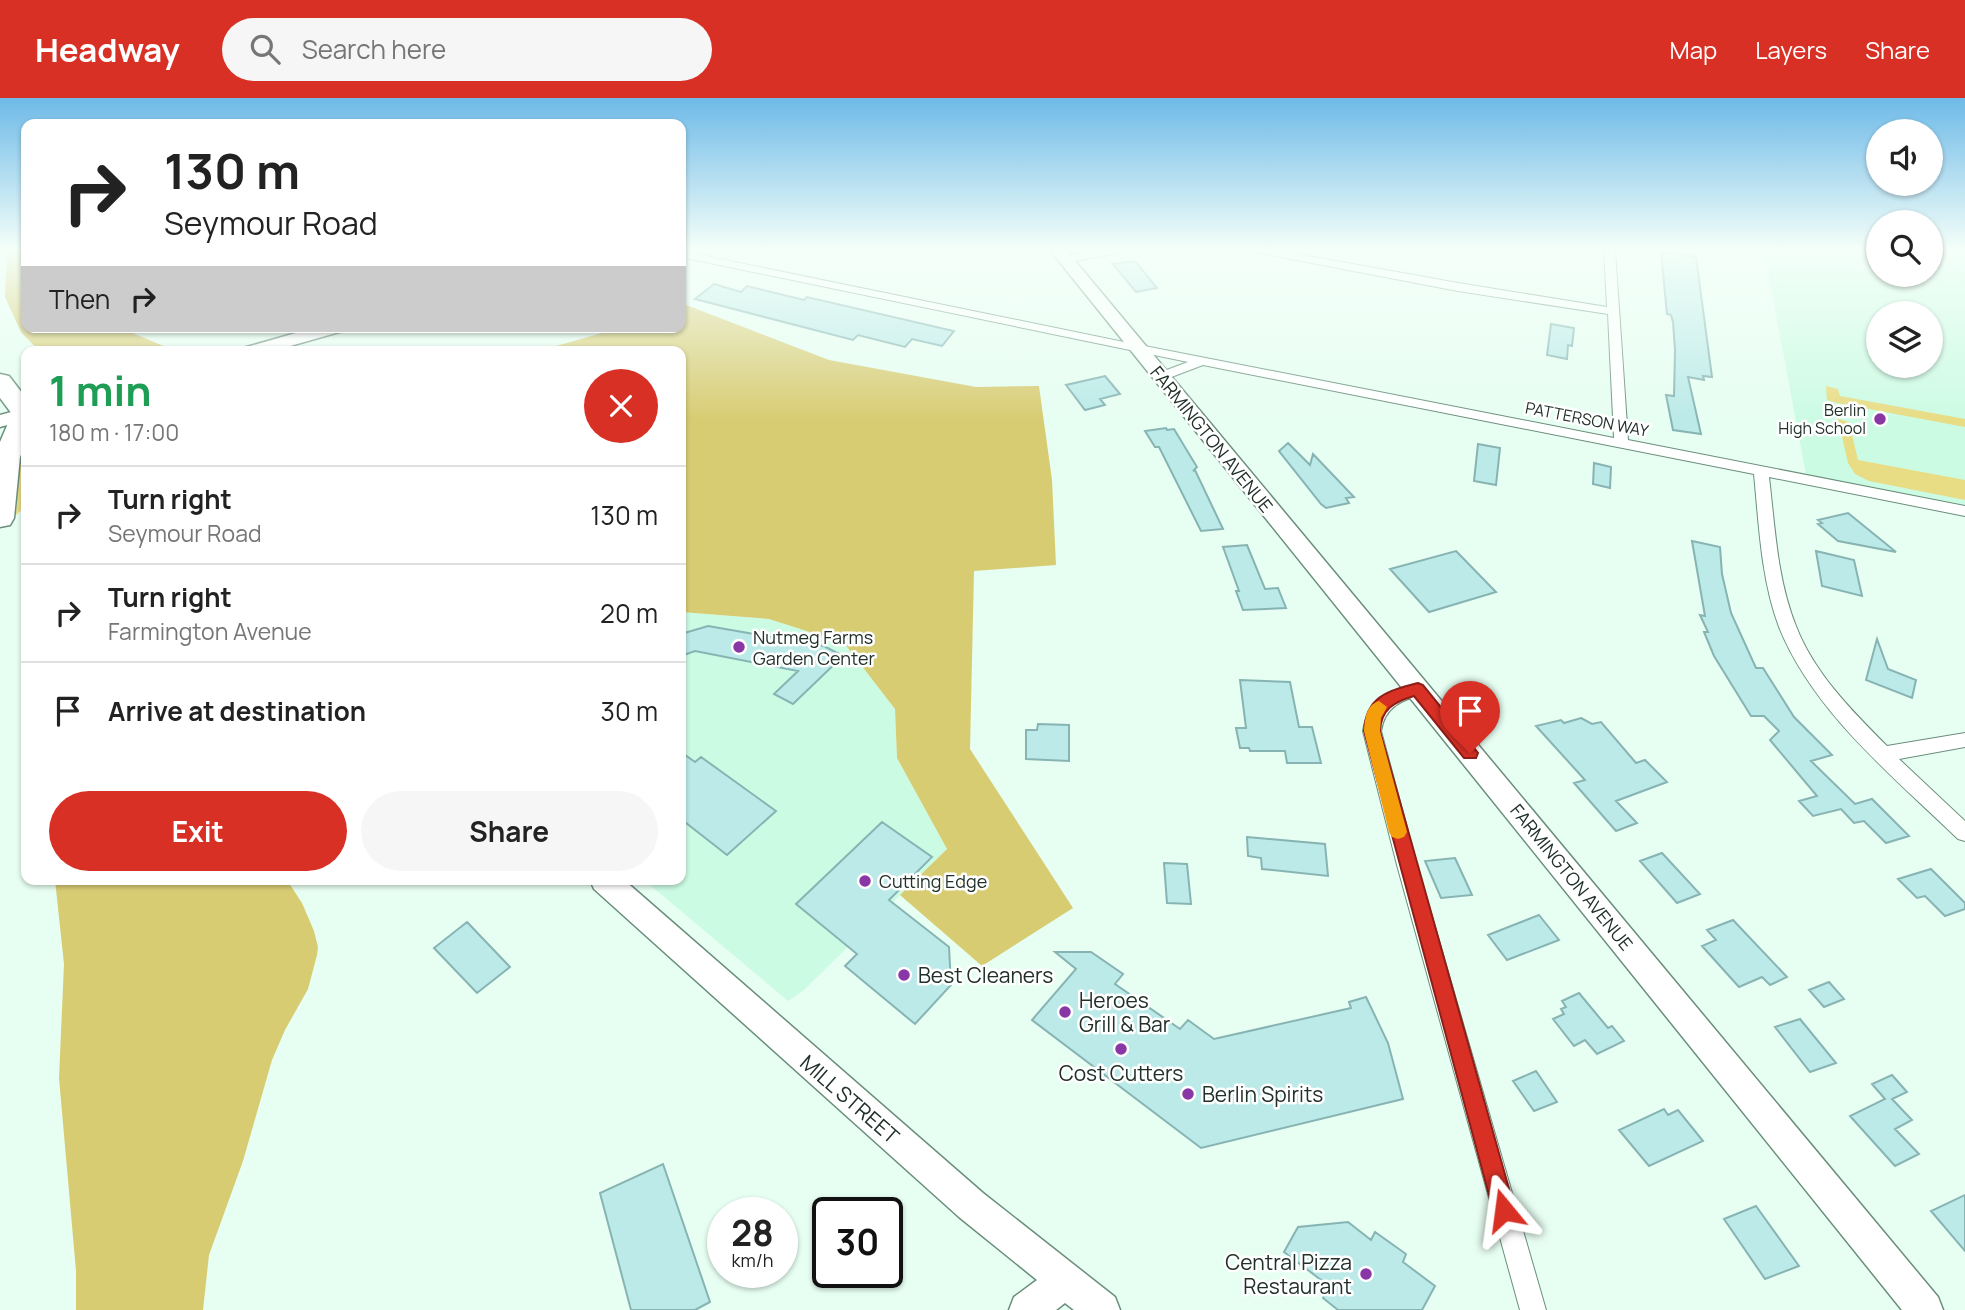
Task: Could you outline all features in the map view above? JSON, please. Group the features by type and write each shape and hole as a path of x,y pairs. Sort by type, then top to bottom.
{"highway":[{"path":"0,380 19,416 7,457 0,518"},
{"path":"0,534 21,517"}],"street":[{"name":"PATTERSON WAY","path":"935,307 1965,511"},
{"name":"FARMINGTON AVENUE","path":"1106,307 1925,1310"},
{"path":"1581,307 1615,312"},
{"path":"1614,307 1621,443"},
{"path":"270,346 316,333"},
{"path":"1161,377 1203,361"},
{"path":"1761,471 1776,590 1789,631 1833,699 1884,754 1965,833"},
{"path":"1418,689 1397,695 1381,704 1373,717 1372,731 1407,865 1533,1310"},
{"path":"1884,754 1965,740"},
{"name":"MILL STREET","path":"610,885 935,1174 1102,1310"},
{"path":"1027,1310 1065,1281"}],"shaded area":[{"path":"9,307 21,307 21,332"},
{"path":"686,307 690,307 829,360 976,387 1039,386 1052,480 1056,565 974,571 970,749 1073,908 982,966 900,895 947,849 897,758 895,709 844,643 769,619 686,612 686,346 556,346 602,333 686,333"},
{"name":"Berlin High School","path":"1775,307 1866,307 1866,378 1943,378 1943,307 1965,307 1965,511 1807,480"},
{"path":"22,333 132,333 164,346 34,346"},
{"path":"1826,386 1838,389 1840,396 1965,419 1965,427 1837,403 1827,400"},
{"path":"1838,419 1849,422 1858,460 1965,480 1965,500 1869,481 1855,474 1848,463"},
{"path":"21,445 21,510 16,515 18,449"},
{"path":"686,612 769,619 844,643 895,709 897,758 947,849 803,991 788,1001 650,885 686,885"},
{"path":"56,885 290,885 302,903 314,931 318,947 308,989 272,1060 243,1161 209,1255 203,1310 76,1310 76,1271 59,1078 64,964"}],"building":[{"path":"724,307 848,307 954,331 942,346 912,339 905,347 858,335 853,340"},
{"path":"1666,307 1703,307 1712,377 1703,376 1704,380 1688,377 1701,434 1673,430 1666,395 1674,396 1675,350 1673,322 1671,315 1667,314"},
{"path":"1551,324 1574,328 1572,346 1568,345 1567,359 1547,355"},
{"path":"1105,376 1120,394 1100,399 1105,405 1085,410 1066,385"},
{"path":"1174,429 1197,467 1193,471 1195,470 1223,529 1201,531 1159,447 1155,447 1145,431"},
{"path":"1288,443 1310,465 1313,454 1354,497 1346,498 1349,503 1326,508 1321,504 1279,451"},
{"path":"1478,444 1500,448 1496,485 1474,481"},
{"path":"1594,463 1611,467 1610,488 1593,484"},
{"path":"1848,513 1896,552 1838,541 1818,524 1822,523 1818,520"},
{"path":"1692,541 1720,547 1722,574 1731,613 1756,668 1763,668 1794,717 1832,755 1811,761 1855,804 1872,799 1909,836 1886,843 1864,821 1854,823 1841,809 1813,816 1799,801 1817,796 1770,740 1779,731 1764,716 1751,716 1714,656 1704,632 1708,632 1700,615 1705,616"},
{"path":"1247,545 1265,589 1278,588 1286,608 1243,610 1223,547"},
{"path":"1456,551 1496,592 1429,612 1390,569"},
{"path":"1816,551 1854,560 1862,596 1822,586"},
{"path":"708,626 824,646 843,656 793,704 774,694 798,671 695,651 686,654 686,633"},
{"path":"1877,639 1888,669 1916,680 1912,698 1866,680"},
{"path":"1240,680 1290,682 1299,727 1312,727 1321,763 1287,763 1285,751 1250,751 1249,748 1240,748 1236,728 1246,728"},
{"path":"1581,718 1592,724 1601,722 1636,763 1645,760 1667,782 1616,801 1637,823 1616,831 1574,783 1585,780 1536,726"},
{"path":"1038,724 1069,725 1069,761 1026,759 1026,730 1037,730"},
{"path":"686,756 695,762 701,757 776,811 727,855 686,823"},
{"path":"882,822 932,857 889,900 949,947 951,985 915,1024 845,966 857,954 796,904"},
{"path":"1247,837 1325,844 1328,876 1262,869 1261,858 1248,856"},
{"path":"1662,853 1700,894 1677,903 1640,861"},
{"path":"1455,858 1472,895 1441,898 1425,861"},
{"path":"1164,863 1187,864 1191,904 1167,903"},
{"path":"1931,869 1965,903 1965,909 1945,916 1925,896 1917,898 1898,879"},
{"path":"1539,915 1559,940 1507,960 1488,935"},
{"path":"1733,920 1787,977 1770,985 1762,977 1739,987 1702,946 1716,940 1707,930"},
{"path":"467,922 510,967 477,993 434,948"},
{"path":"1055,952 1091,952 1123,974 1115,984 1180,1029 1188,1020 1214,1039 1351,1008 1349,1002 1366,997 1388,1043 1403,1099 1201,1148 1032,1020 1076,969"},
{"path":"1829,982 1844,999 1824,1007 1809,990"},
{"path":"1579,993 1608,1028 1612,1026 1624,1041 1597,1054 1585,1040 1574,1046 1553,1019 1564,1014 1561,1009 1566,1007 1562,1001"},
{"path":"1800,1019 1836,1063 1810,1072 1775,1027"},
{"path":"1536,1071 1557,1102 1534,1111 1513,1081"},
{"path":"1892,1075 1907,1092 1892,1099 1912,1120 1895,1129 1919,1154 1895,1166 1850,1116 1885,1099 1872,1084"},
{"path":"1664,1109 1668,1115 1678,1110 1703,1141 1649,1166 1619,1130"},
{"path":"663,1164 710,1302 695,1310 631,1310 600,1193"},
{"path":"1965,1195 1965,1251 1931,1211"},
{"path":"1756,1206 1799,1266 1765,1279 1724,1219"},
{"name":"Central Pizza Restaurant","path":"1348,1222 1371,1240 1375,1232 1406,1254 1403,1262 1435,1286 1422,1310 1338,1310 1323,1298 1329,1286 1284,1252 1298,1227"}],"slow traffic":[{"path":"1379,707 1373,717 1372,731 1398,832"}],"place":[{"name":"Berlin High School","path":"1880,419"},
{"name":"Nutmeg Farms Garden Center","path":"739,647"},
{"name":"Cutting Edge","path":"865,881"},
{"name":"Best Cleaners","path":"904,975"},
{"name":"Heroes Grill & Bar","path":"1065,1012"},
{"name":"Cost Cutters","path":"1121,1049"},
{"name":"Berlin Spirits","path":"1188,1094"},
{"name":"Central Pizza Restaurant","path":"1366,1274"}],"route":[{"path":"1470,753 1418,689 1397,695 1381,704 1373,717 1372,731 1407,865 1504,1210"}]}
